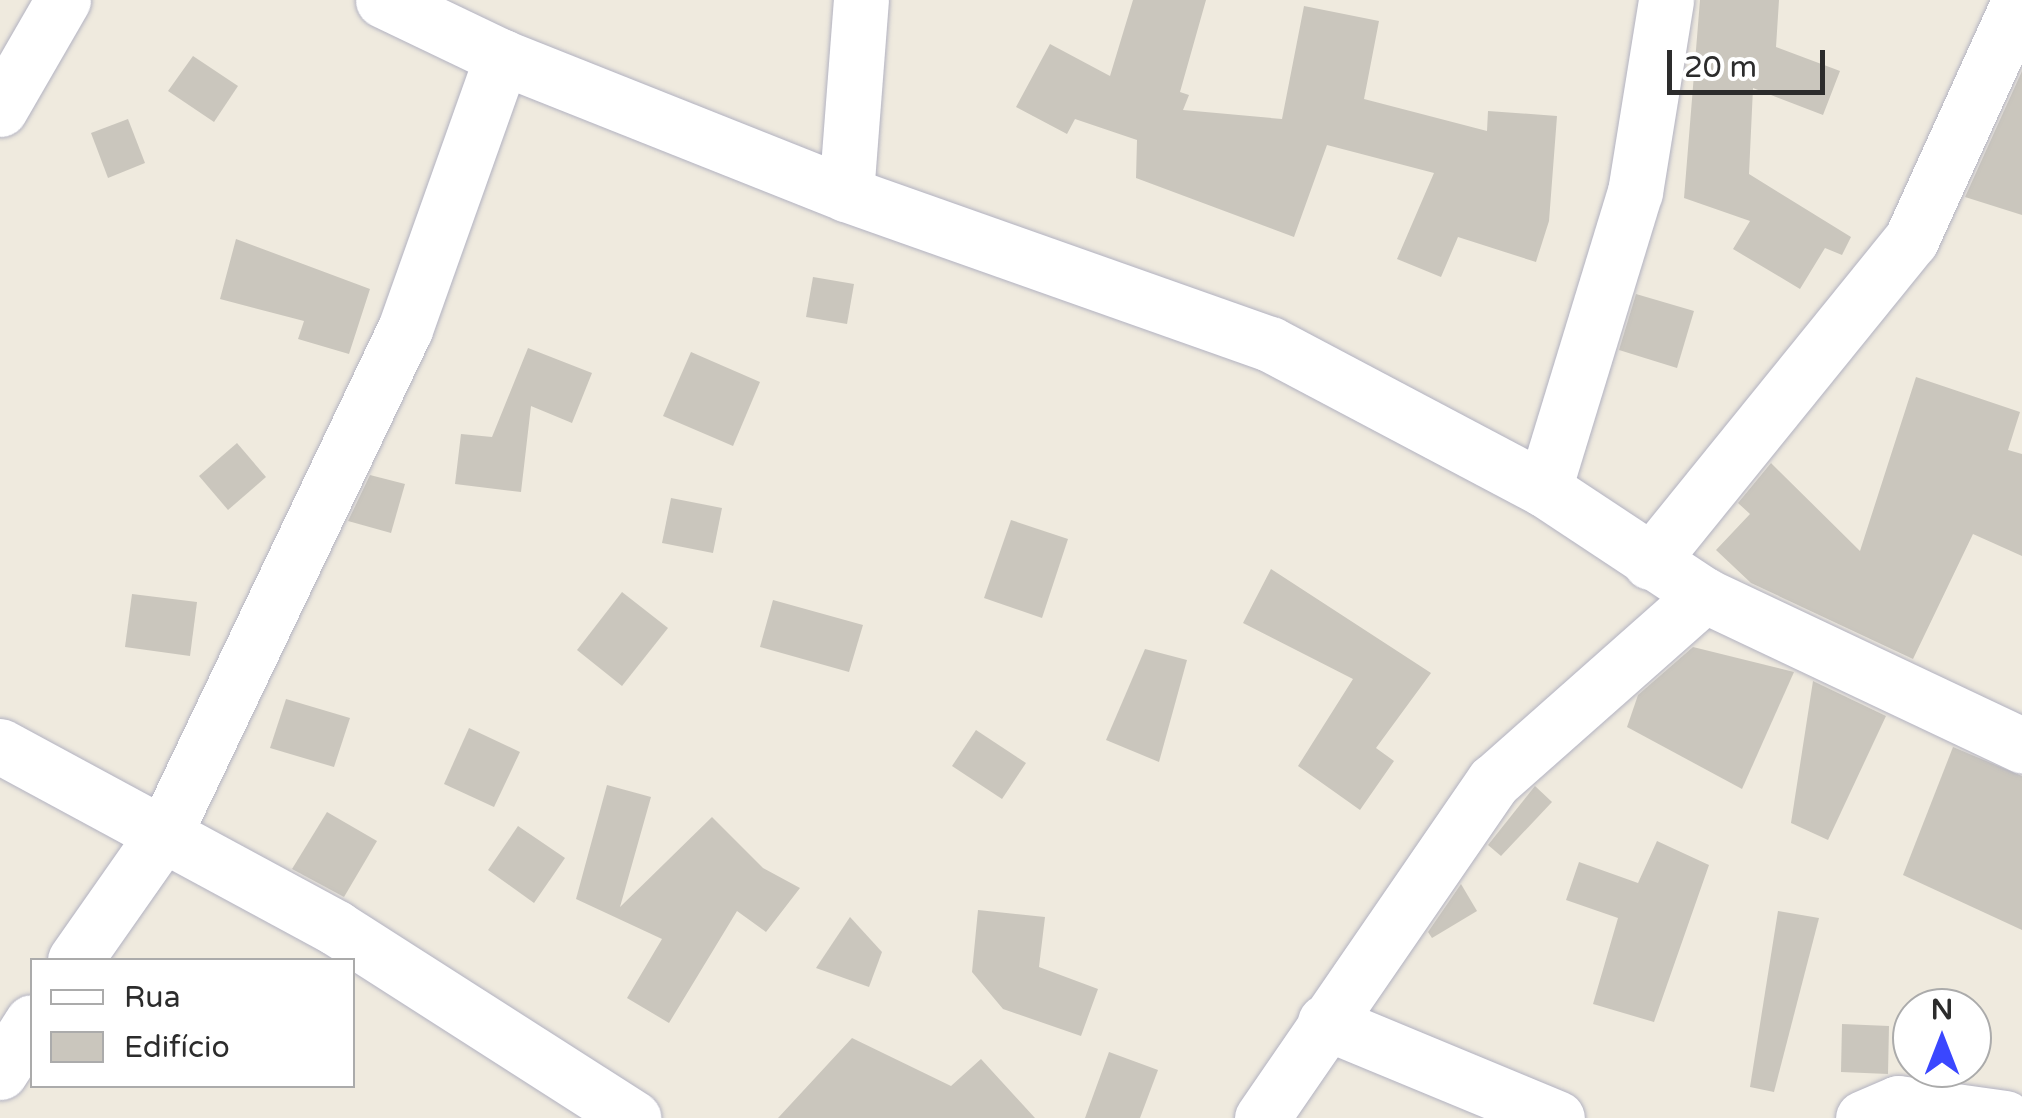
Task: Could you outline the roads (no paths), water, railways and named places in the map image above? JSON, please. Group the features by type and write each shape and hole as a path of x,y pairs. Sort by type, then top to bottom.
{"street":[{"path":"0,110 63,0"},
{"path":"383,0 502,57 846,194 1270,344 1544,489 1704,596 2022,745"},
{"path":"846,194 860,0"},
{"path":"1544,489 1634,192 1666,0"},
{"path":"1650,562 1912,240 2020,0"},
{"path":"76,958 166,830 405,328 502,57"},
{"path":"1262,1118 1494,781 1704,596"},
{"path":"0,746 166,830 508,1032 634,1118"},
{"path":"1325,1022 1557,1118"},
{"path":"0,1072 30,1025"},
{"path":"1863,1118 1898,1103 2005,1118"}]}
